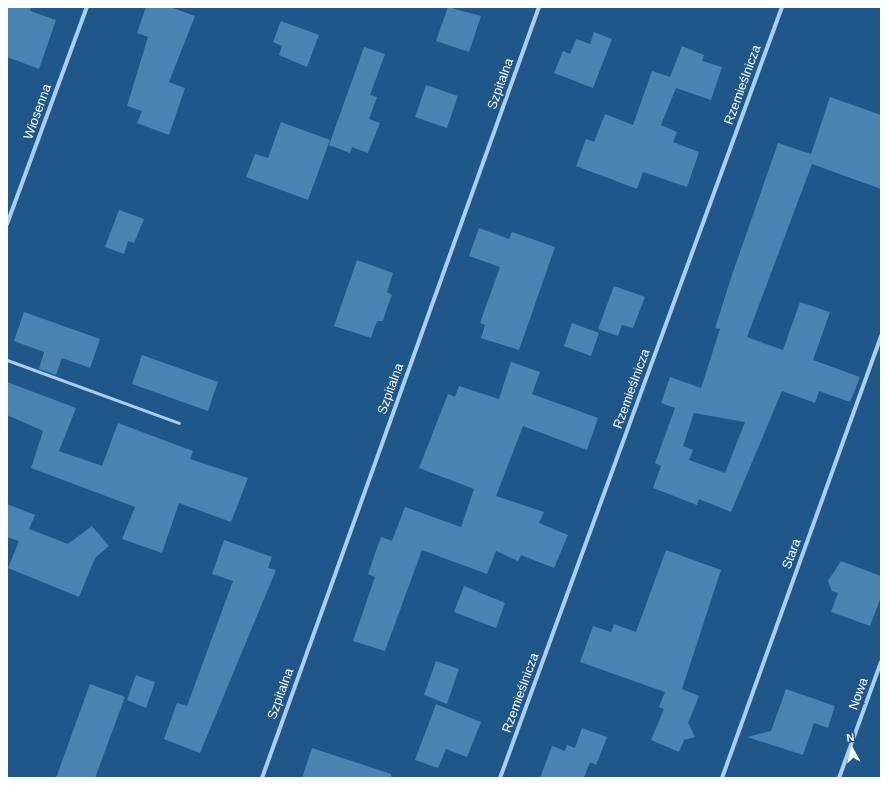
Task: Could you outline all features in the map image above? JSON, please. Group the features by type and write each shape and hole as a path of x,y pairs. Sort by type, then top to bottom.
{"street":[{"name":"Wiosenna","path":"7,224 87,7"},
{"name":"Szpitalna","path":"262,778 539,7"},
{"name":"Rzemieślnicza","path":"500,778 782,7"},
{"name":"Stara","path":"722,778 881,336"},
{"name":"Nowa","path":"839,778 881,662"}],"lane":[{"path":"7,360 179,423"}],"building":[{"path":"7,7 31,7 30,11 56,20 39,69 7,57"},
{"path":"146,7 170,7 195,16 169,82 185,88 169,135 137,123 142,111 127,106 148,37 137,33"},
{"path":"448,7 481,16 469,52 436,41"},
{"path":"281,21 319,35 307,67 279,55 282,46 273,42"},
{"path":"594,32 612,39 593,88 554,73 563,51 570,54 576,39 590,44"},
{"path":"682,46 704,55 702,61 722,67 711,100 676,88 661,125 677,132 673,142 699,152 687,187 643,172 637,189 576,166 586,139 594,142 605,114 633,125 652,71 670,77"},
{"path":"364,47 385,54 370,95 377,97 369,119 380,123 368,153 352,147 350,153 329,145"},
{"path":"426,85 458,96 447,128 415,117"},
{"path":"830,97 881,115 881,189 812,164 747,337 783,350 800,302 830,312 813,360 860,377 850,402 819,391 815,403 782,391 731,512 699,499 697,505 653,488 661,466 655,463 675,408 661,403 670,377 701,388 720,329 715,328 778,143 811,154","holes":["694,413 745,422 725,473 689,460 693,450 683,446"]},
{"path":"281,122 330,140 308,200 246,177 255,154 268,158"},
{"path":"119,210 144,219 134,243 128,241 124,254 105,247"},
{"path":"479,228 509,239 512,232 555,247 519,350 481,338 485,325 480,323 500,267 469,256"},
{"path":"357,260 393,273 387,292 392,295 383,321 377,321 371,338 334,326"},
{"path":"614,286 645,297 633,328 622,325 618,336 598,329"},
{"path":"24,312 100,339 90,368 62,358 56,375 39,369 44,352 14,341"},
{"path":"572,323 599,333 591,356 564,346"},
{"path":"142,355 218,382 208,411 132,384"},
{"path":"511,362 540,372 532,394 598,418 587,450 523,426 496,496 544,512 539,523 568,535 554,568 521,555 518,561 496,551 487,574 422,550 385,651 353,641 375,577 368,574 381,537 392,541 405,507 461,527 474,489 419,468 448,394 455,397 459,386 499,399"},
{"path":"7,382 76,408 59,451 102,466 118,423 193,451 190,459 248,478 231,522 179,503 162,553 122,539 135,507 31,468 43,431 7,415"},
{"path":"7,504 35,515 29,529 68,544 92,526 109,546 95,558 79,597 8,568 19,541 7,537"},
{"path":"224,540 272,557 268,568 276,570 200,753 164,739 177,703 187,706 233,581 212,574"},
{"path":"666,550 721,570 682,689 699,696 688,723 695,737 684,740 679,752 651,740 664,709 659,707 665,692 580,662 593,626 611,632 614,624 636,632"},
{"path":"841,561 881,576 881,597 870,626 831,612 838,593 832,591 828,581"},
{"path":"464,586 505,603 496,628 454,612"},
{"path":"436,661 459,669 447,704 424,695"},
{"path":"136,675 155,682 146,708 127,700"},
{"path":"90,684 125,697 95,778 56,778"},
{"path":"786,689 835,706 828,728 814,723 803,755 747,737 771,731"},
{"path":"436,704 481,722 467,757 446,749 438,768 415,760"},
{"path":"582,728 607,737 596,765 590,762 584,778 540,778 552,746 565,751 567,745 575,748"},
{"path":"312,748 391,774 391,778 302,778"}]}
